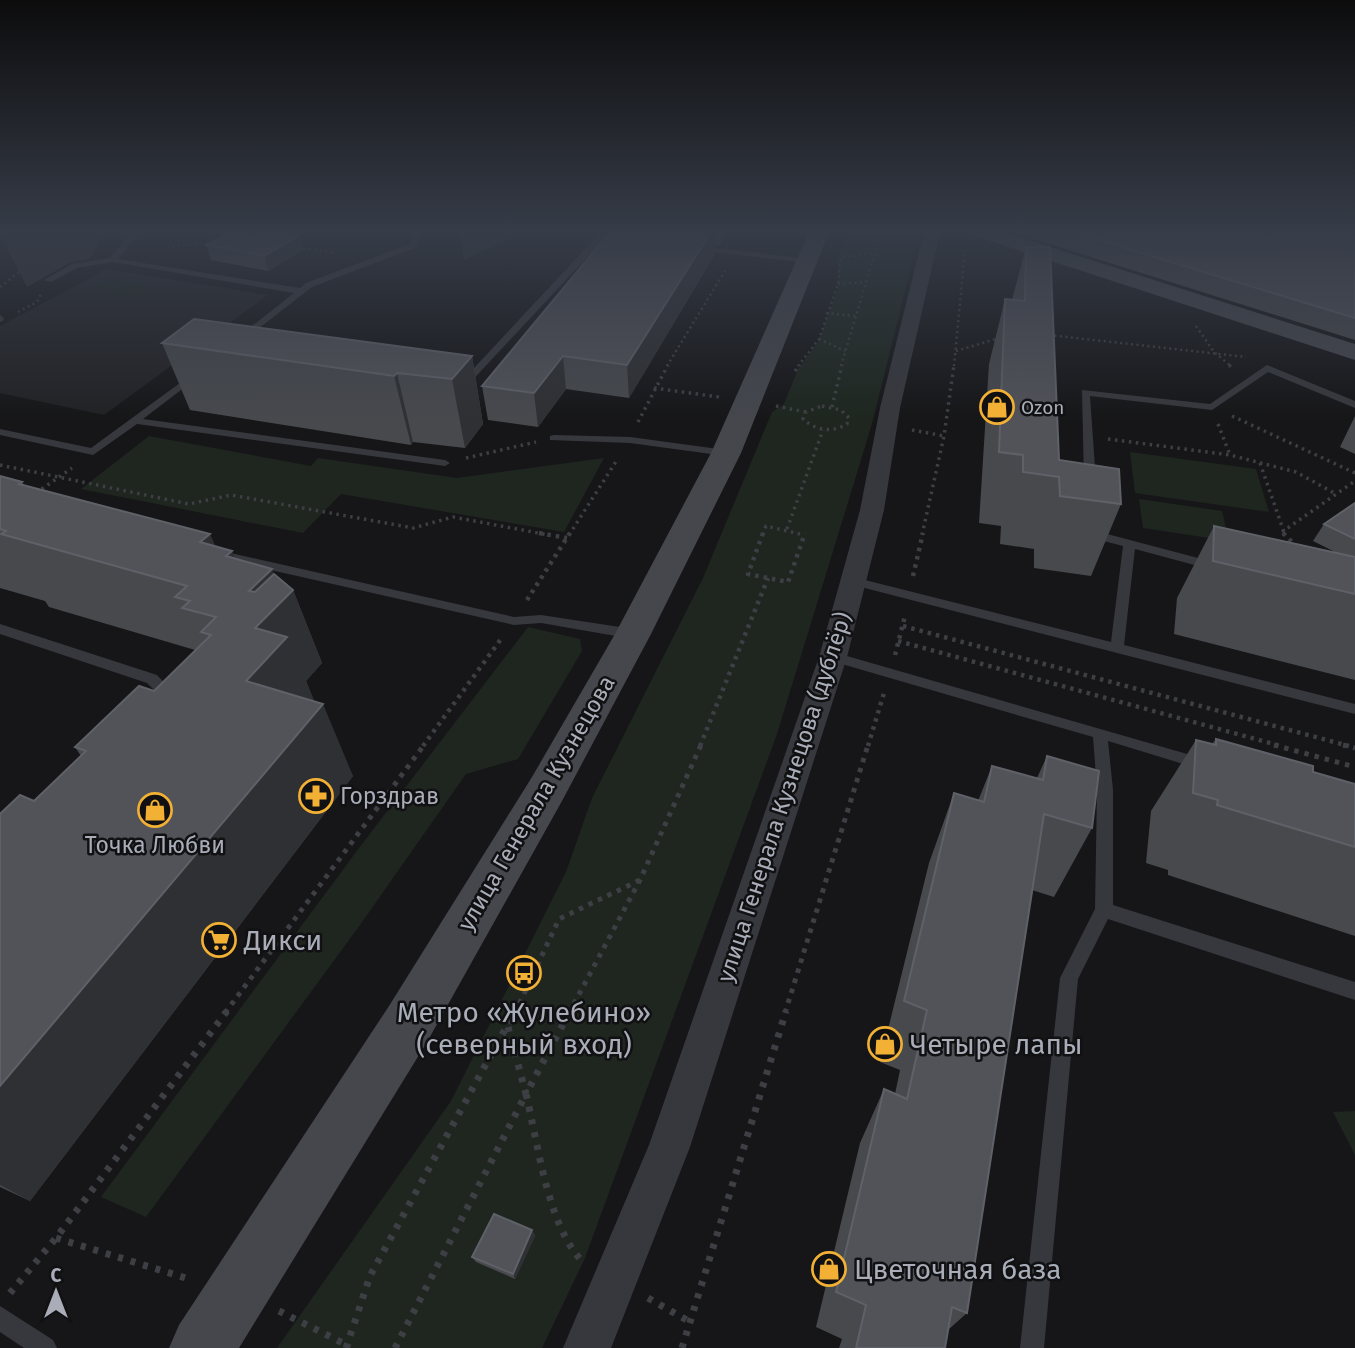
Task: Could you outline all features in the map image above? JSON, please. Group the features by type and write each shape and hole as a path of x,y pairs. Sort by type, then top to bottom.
{"main road":[{"name":"улица Генерала Кузнецова","path":"202,1348 408,1024 547,789 633,634 804,295"},
{"path":"1166,295 1355,352"}],"street":[{"name":"улица Генерала Кузнецова (дублёр)","path":"587,1348 669,1147 832,657 873,510 912,295"}],"lane":[{"path":"236,343 295,295"},
{"path":"454,394 545,295"},
{"path":"0,432 93,452 205,368"},
{"path":"1090,492 1085,392 1212,407 1267,368 1355,405"},
{"path":"137,421 445,463"},
{"path":"554,438 629,440 726,453"},
{"path":"1091,520 1091,534 1129,546 1219,567"},
{"path":"1117,646 1129,546"},
{"path":"204,551 514,621 541,619 633,634"},
{"path":"853,581 1117,646 1355,709"},
{"path":"0,629 152,679 166,694 162,712"},
{"path":"832,657 890,676 1100,733 1215,768"},
{"path":"1032,1348 1069,978 1104,910 1105,790 1100,733"},
{"path":"1104,910 1355,991"},
{"path":"0,1318 45,1348"}],"path":[{"path":"0,318 37,302 41,295"},
{"path":"8,1295 56,1238 337,865 514,621 629,440 654,388 711,295"},
{"path":"790,382 796,369 819,339 826,313 825,295"},
{"path":"832,407 845,351 862,295"},
{"path":"682,1348 692,1323 890,676 944,436 965,295"},
{"path":"826,313 855,316"},
{"path":"1196,325 1214,352 1249,381"},
{"path":"1045,335 1252,358"},
{"path":"956,351 1009,337"},
{"path":"819,339 845,351"},
{"path":"832,407 845,413 849,421 840,429 823,430 810,426 803,415 812,408 832,407"},
{"path":"1212,407 1230,455"},
{"path":"1212,407 1355,473"},
{"path":"787,529 823,430"},
{"path":"1088,437 1230,455 1296,472 1336,494"},
{"path":"445,463 554,438"},
{"path":"1259,463 1282,532 1301,551"},
{"path":"0,465 190,505 230,495 412,528 453,517 567,538"},
{"path":"26,500 58,477"},
{"path":"1282,532 1355,481"},
{"path":"766,526 805,533 788,582 768,578 748,575 766,526"},
{"path":"395,1348 640,880 686,781 768,578"},
{"path":"903,626 1355,748"},
{"path":"898,641 1355,767"},
{"path":"346,1348 370,1276 508,1027 559,919 640,880"},
{"path":"508,1027 562,1234 576,1258 692,1323"}],"shaded area":[{"path":"58,295 268,295 104,415 0,393 0,326"},
{"path":"836,295 904,295 872,424 777,734 585,1258 542,1348 277,1348 451,1101 566,872 592,798 703,578 772,412 784,404 798,369 818,342"},
{"path":"149,436 311,466 318,458 457,478 604,458 564,532 341,494 303,533 81,489"},
{"path":"1130,452 1256,469 1269,512 1135,493"},
{"path":"1139,499 1222,511 1229,541 1143,528"},
{"path":"528,627 580,639 582,651 518,759 466,774 360,925 146,1217 101,1197 359,848"},
{"path":"1355,1111 1355,1155 1333,1112"}],"building":[{"path":"558,295 671,295 627,365 563,356 534,393 482,386"},
{"path":"1025,295 1052,295 1059,460 1119,469 1121,504 1060,496 1059,477 1023,472 1023,455 999,452 1005,299 1025,301"},
{"path":"1279,295 1355,295 1355,318"},
{"path":"194,319 472,356 452,379 397,373 394,376 162,343"},
{"path":"0,476 22,482 19,484 210,534 200,542 232,551 226,556 272,569 249,591 255,592 274,574 293,590 255,628 287,637 246,681 323,704 0,1086 0,814 20,795 34,801 86,751 75,747 139,686 154,691 211,635 201,632 216,617 182,608 190,601 175,597 187,586 1,534 6,531 0,529"},
{"path":"1355,503 1355,539 1324,524"},
{"path":"1214,526 1355,557 1355,594 1213,561"},
{"path":"1216,739 1313,766 1313,772 1355,784 1355,847 1217,805 1218,800 1193,793 1196,740 1216,745"},
{"path":"1047,756 1099,771 1092,828 1044,814 967,1313 952,1307 945,1348 856,1348 866,1305 836,1292 884,1089 907,1099 927,1010 904,1001 954,793 984,802 992,766 1043,780"},
{"path":"494,1214 532,1230 513,1274 472,1257"}],"place":[{"name":"Ozon","path":"997,407"},
{"name":"Горздрав","path":"316,796"},
{"name":"Точка Любви","path":"155,810"},
{"name":"Дикси","path":"219,940"},
{"name":"Метро «Жулебино» (северный вход)","path":"524,973"},
{"name":"Четыре лапы","path":"885,1044"},
{"name":"Цветочная база","path":"829,1269"}]}
